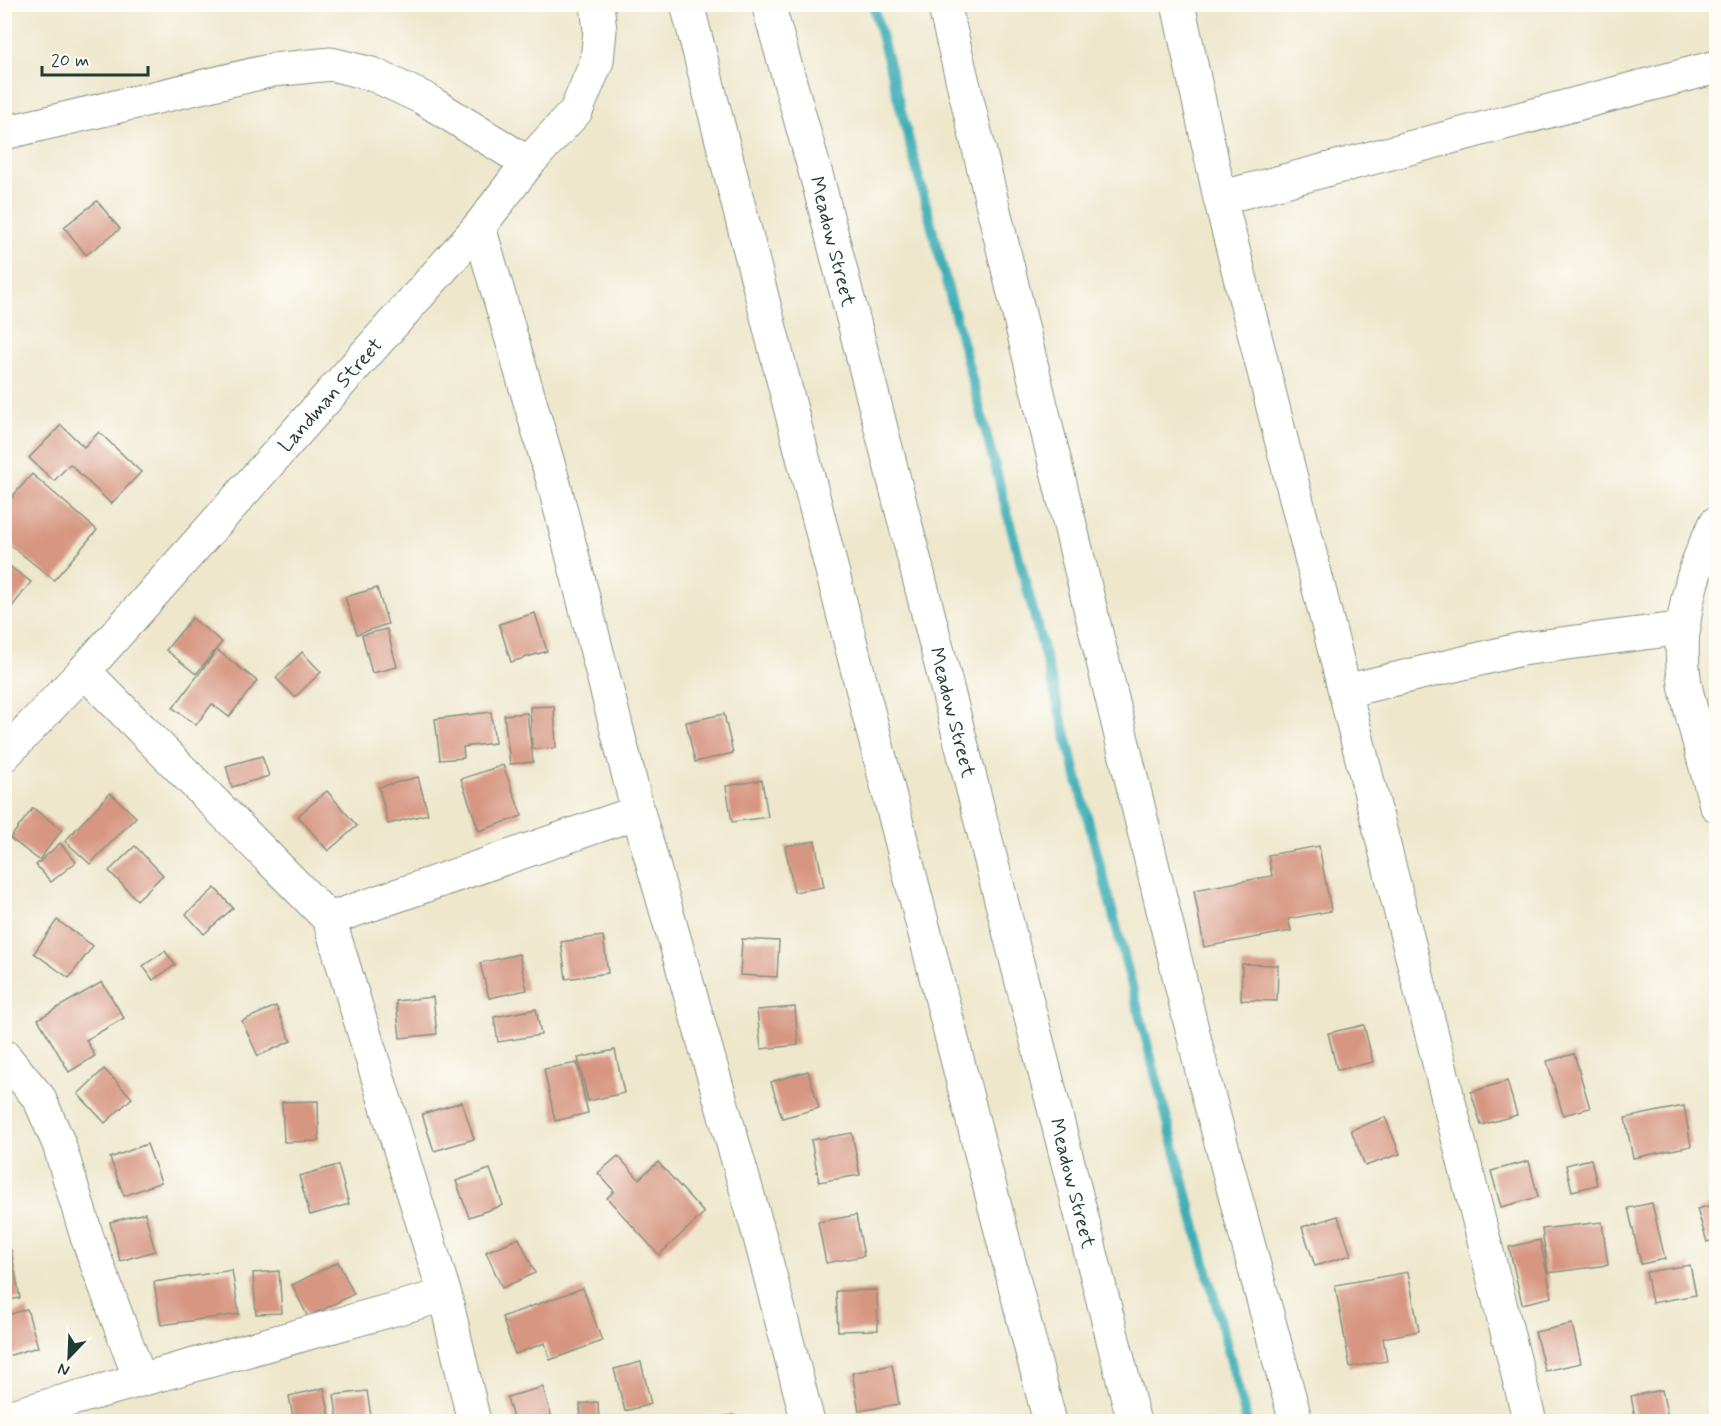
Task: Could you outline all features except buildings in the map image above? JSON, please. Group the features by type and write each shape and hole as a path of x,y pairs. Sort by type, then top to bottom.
{"street":[{"name":"Landman Street","path":"4,755 84,671 479,227 528,163 576,111 597,61 600,30 597,4"},
{"path":"687,4 1050,1422"},
{"name":"Meadow Street","path":"768,4 822,196 1134,1422"},
{"path":"944,4 1205,1083 1296,1422"},
{"path":"1178,4 1220,198 1530,1422"},
{"path":"4,134 273,70 331,64 372,74 423,98 528,163"},
{"path":"1220,198 1716,67"},
{"path":"479,227 554,484 638,813 758,1230 808,1422"},
{"path":"1716,523 1693,572 1684,628 1685,682 1716,805"},
{"path":"1346,691 1522,650 1684,628"},
{"path":"84,671 329,919 446,1295 474,1422"},
{"path":"329,919 638,813"},
{"path":"4,1056 39,1098 58,1144 87,1237 140,1379"},
{"path":"4,1418 446,1295"}],"waterway":[{"path":"873,4 1247,1422"}]}
